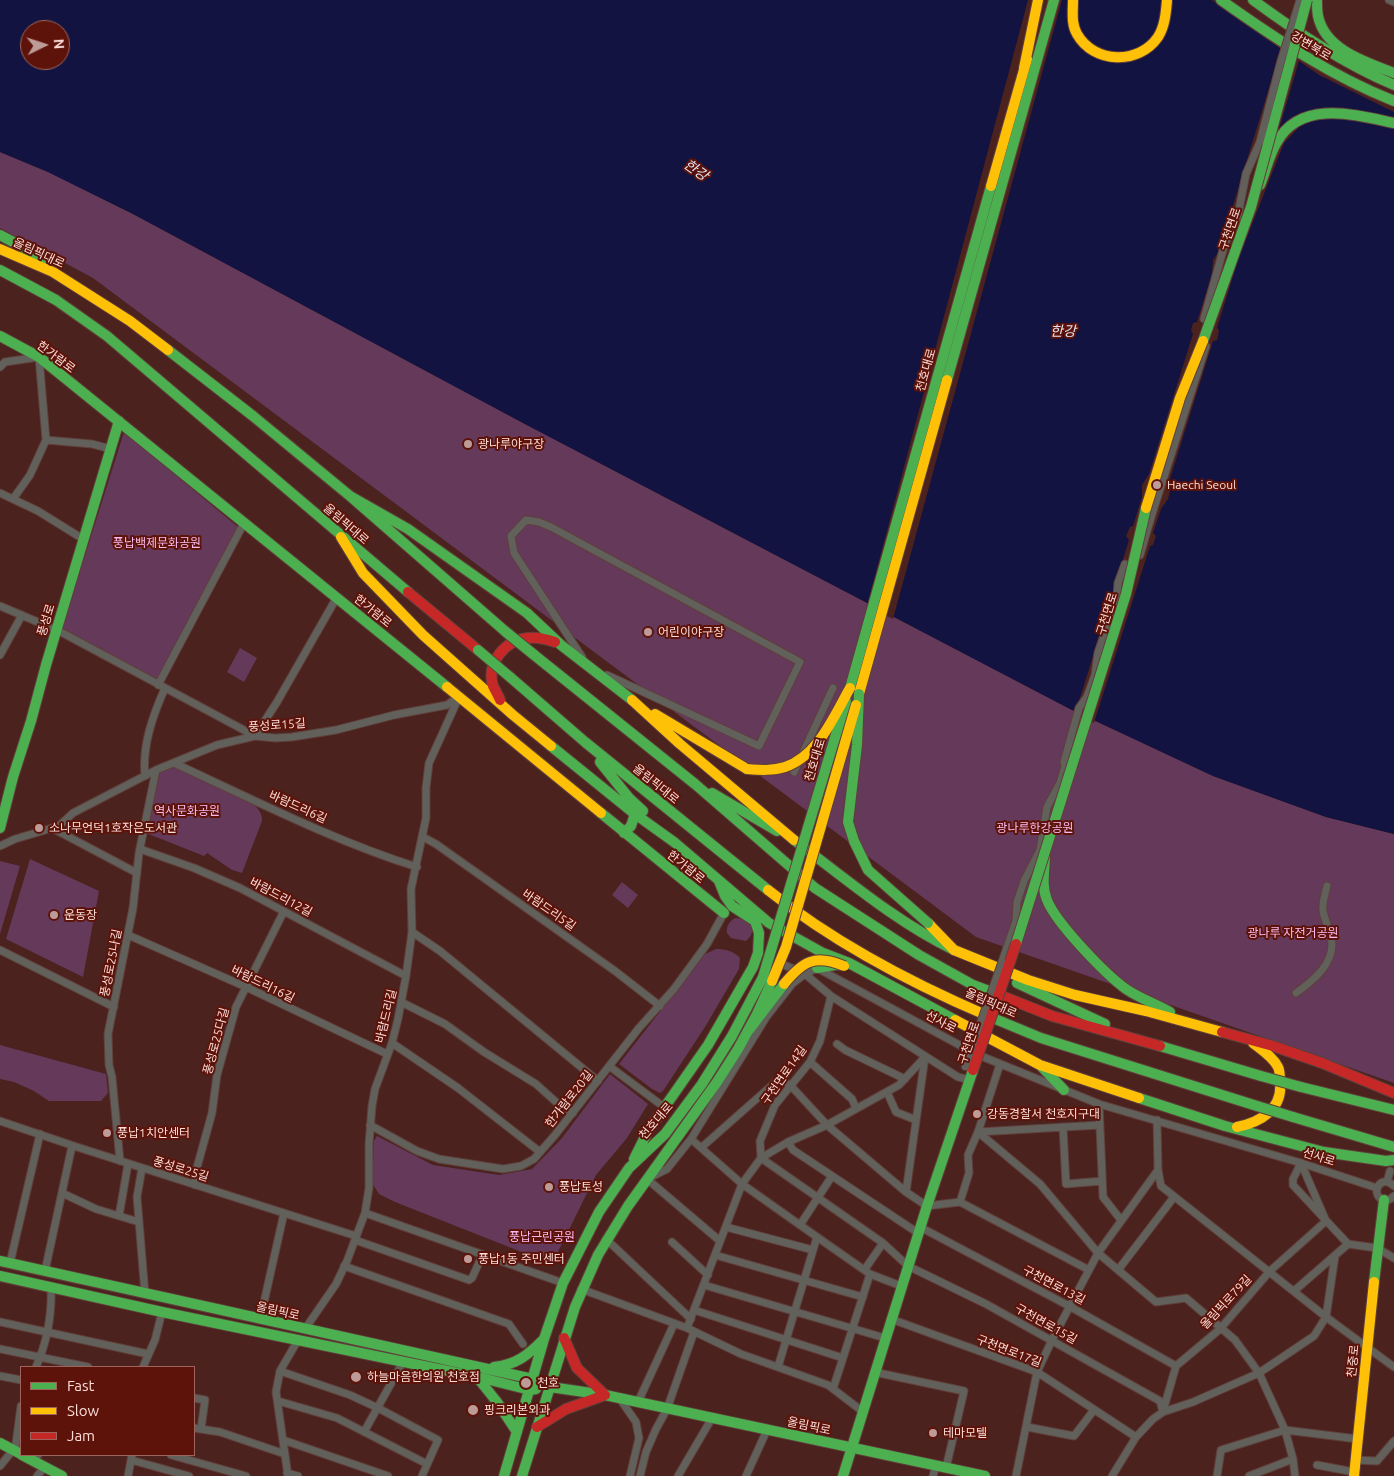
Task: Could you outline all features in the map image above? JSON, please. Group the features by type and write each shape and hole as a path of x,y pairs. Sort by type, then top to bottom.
{"main road":[{"path":"1024,68 1038,0"},
{"name":"천호대로","path":"522,1476 580,1289 606,1239 710,1092 749,1030 768,979 1043,0"},
{"name":"천호대로","path":"504,1476 544,1339 563,1284 599,1212 629,1168 665,1134 702,1084 786,947 1054,0"},
{"path":"1073,0 1072,16 1077,34 1089,48 1108,57 1126,58 1144,51 1158,38 1166,20 1167,0"},
{"name":"강변북로","path":"1221,0 1289,48 1334,74 1394,101"},
{"name":"강변북로","path":"1253,0 1282,23 1325,51 1368,74 1394,85"},
{"path":"1314,1 1319,18 1328,36 1340,48 1353,56 1394,73"},
{"name":"구천면로","path":"843,1476 969,1072 1045,854 1126,594 1146,510 1180,398 1208,330 1251,207 1314,1"},
{"path":"1251,207 1278,139 1303,118 1312,114 1341,112 1394,123"},
{"path":"0,235 19,245 53,272"},
{"name":"올림픽대로","path":"0,250 53,272 130,321 350,496 506,632 695,784 815,888 919,955 973,985 1052,1016 1142,1040 1301,1088 1394,1110"},
{"name":"올림픽대로","path":"0,271 14,276 53,298 131,355 341,537 478,650 585,742 775,895 827,932 890,968 970,1008 1040,1038 1394,1147"},
{"name":"한가람로","path":"0,336 39,358 119,421 724,913"},
{"name":"풍성로","path":"0,828 13,777 119,421"},
{"path":"350,496 408,528 527,613 561,645 636,703 680,744 790,837 907,924 933,940 1028,980 1273,1046 1322,1063 1394,1092"},
{"path":"341,537 363,573 423,635 513,715 635,814 674,842"},
{"path":"513,715 499,699 491,682 493,664 500,651 511,642 529,636 548,639 561,645"},
{"path":"636,703 747,769 763,771 779,769 794,764 813,749 850,688"},
{"path":"859,694 857,744 848,822 854,841 868,870 958,952 977,965 1142,1040"},
{"path":"585,742 629,798 674,842 769,924 969,1034 996,1043 1040,1066 1225,1126 1324,1152 1394,1160"},
{"path":"695,784 722,798 761,823 790,837"},
{"path":"624,833 631,826 635,814"},
{"path":"1045,854 1047,899 1050,907 1066,928 1114,980 1146,1000 1197,1026"},
{"path":"718,879 726,898 736,911 755,922 769,924"},
{"path":"726,898 724,913 736,911"},
{"path":"629,1168 648,1131 708,1045 753,967 758,953 759,933 755,922"},
{"path":"749,1030 795,970 814,960 826,959 846,965"},
{"path":"817,968 846,965"},
{"path":"1225,1126 1243,1127 1262,1119 1277,1103 1281,1092 1279,1068 1261,1049 1246,1039"},
{"path":"1040,1066 1064,1090"},
{"name":"천중로","path":"1354,1474 1377,1248 1384,1200"},
{"name":"올림픽로","path":"5,1262 305,1330 479,1374 530,1390 550,1386"},
{"name":"올림픽로","path":"1,1278 403,1362 479,1374 499,1372 533,1379 550,1386 620,1398 851,1447 939,1470 980,1475"},
{"path":"537,1428 566,1409 605,1395 576,1368 564,1338"},
{"path":"517,1432 479,1374 507,1367 521,1361 544,1339"},
{"path":"0,1443 18,1452"},
{"path":"36,1458 44,1467 60,1475"}],"street":[{"path":"1204,319 1225,242 1237,220 1246,174 1267,120 1281,61 1300,0"},
{"path":"1389,0 1394,2"},
{"path":"1137,567 1152,514 1214,322"},
{"path":"0,367 5,362 39,358 46,440 30,475 13,499"},
{"path":"46,440 92,444 111,449"},
{"path":"0,493 38,511 83,539"},
{"path":"526,520 539,522 551,527 800,662 759,746 589,666 514,553 511,536 526,520"},
{"path":"145,776 144,765 152,719 162,686 244,522"},
{"path":"758,953 805,974 831,996 958,1077 969,1072 1016,921 1017,902 1024,881 1040,850 1048,807 1060,783 1079,708 1087,697 1095,674 1098,653 1117,597 1118,583 1125,564"},
{"path":"0,606 57,630 255,736 277,702 337,597"},
{"path":"0,655 22,615"},
{"path":"794,772 833,688"},
{"name":"풍성로15길","path":"0,846 15,839 58,826 73,813 156,770 217,745 255,736 292,737 336,730 394,715 447,705 458,697"},
{"name":"바람드리길","path":"305,1330 336,1284 365,1213 369,1188 370,1125 375,1089 392,1043 406,976 412,932 411,888 426,818 426,788 429,763 458,697"},
{"name":"바람드리6길","path":"174,763 274,810 365,848 417,867"},
{"name":"풍성로25나길","path":"120,1161 112,1077 109,1065 108,1034 133,908 140,849 156,770"},
{"path":"52,828 137,873"},
{"name":"바람드리5길","path":"422,838 436,844 660,1006"},
{"name":"바람드리12길","path":"140,849 194,868 240,888 406,976"},
{"path":"1296,993 1318,975 1325,967 1329,958 1332,947 1331,937 1323,909 1327,886"},
{"name":"풍성로25다길","path":"195,1185 196,1171 212,1113 217,1075 236,1007 284,911"},
{"name":"한가람로20길","path":"370,1125 417,1151 438,1159 503,1169 521,1166 534,1159 639,1028 660,1006 708,944 724,913"},
{"path":"412,932 440,952 598,1081"},
{"name":"바람드리16길","path":"128,935 246,987 387,1054"},
{"path":"0,950 114,1006"},
{"path":"720,1241 647,1179 667,1169 691,1139 767,1016 792,984 817,968"},
{"name":"선사로","path":"817,968 976,1054 1099,1104 1301,1163 1377,1188"},
{"name":"구천면로14길","path":"761,1158 760,1141 771,1114 775,1105 810,1062 820,1041 831,996"},
{"path":"401,1002 445,1024 484,1052 536,1084 572,1113"},
{"path":"392,1043 458,1088 540,1152"},
{"path":"837,1044 845,1050 905,1079"},
{"path":"640,1476 646,1452 667,1408 691,1330 691,1319 694,1310 742,1184 761,1158 788,1142 827,1125 899,1085 925,1057"},
{"path":"906,1192 925,1057"},
{"path":"810,1062 852,1100 856,1108"},
{"path":"960,1202 968,1174 968,1155 978,1132 1000,1064"},
{"path":"609,1066 664,1107"},
{"path":"702,1147 779,1079 791,1086 827,1125 906,1192 926,1206 960,1202 1089,1270"},
{"path":"887,1092 896,1112 916,1120"},
{"path":"1099,1104 1103,1198 1121,1220"},
{"name":"풍성로25길","path":"0,1120 72,1146 284,1213 469,1280 472,1278 482,1256"},
{"path":"1157,1120 1158,1170 1161,1186 1326,1317 1394,1367"},
{"path":"978,1132 1100,1125"},
{"path":"1063,1127 1066,1184 1102,1181"},
{"path":"978,1132 1040,1184 1098,1253 1156,1302 1186,1298 1235,1340 1259,1374 1285,1430 1293,1459 1295,1476"},
{"path":"5,1262 40,1134"},
{"path":"691,1139 742,1184 817,1237 868,1271 902,1286"},
{"path":"788,1142 793,1150 919,1230"},
{"path":"45,1271 72,1146"},
{"path":"761,1158 883,1243 908,1266"},
{"path":"1301,1163 1293,1179 1293,1186 1348,1244 1377,1248 1394,1258"},
{"path":"1301,1163 1326,1221"},
{"path":"119,1216 128,1164"},
{"path":"142,1168 137,1197 145,1294"},
{"path":"1016,1476 1037,1372 1098,1253 1158,1170"},
{"path":"1390,1170 1391,1184 1382,1182 1377,1188 1378,1196 1384,1200 1394,1196"},
{"path":"800,1225 832,1176"},
{"path":"62,1193 96,1209 139,1222"},
{"path":"1118,1270 1174,1197"},
{"path":"260,1320 284,1213"},
{"path":"365,1213 563,1284"},
{"name":"올림픽로79길","path":"1176,1366 1220,1329 1270,1271 1326,1221"},
{"path":"726,1227 813,1250"},
{"name":"구천면로13길","path":"919,1230 1070,1306 1176,1366"},
{"path":"778,1367 817,1237"},
{"path":"606,1239 691,1319"},
{"path":"672,1242 708,1275"},
{"path":"833,1389 863,1297 868,1271 883,1243"},
{"path":"1294,1291 1348,1244"},
{"path":"715,1255 863,1297"},
{"path":"1112,1476 1136,1437 1153,1419 1163,1412 1259,1374 1314,1336 1326,1317 1335,1256"},
{"path":"344,1266 509,1324 524,1344"},
{"name":"구천면로15길","path":"908,1266 986,1304 1160,1401 1163,1412"},
{"path":"704,1285 885,1338"},
{"path":"36,1366 47,1331 51,1307 51,1287"},
{"path":"580,1289 691,1330 741,1354 828,1385 862,1411"},
{"path":"694,1310 843,1358"},
{"path":"143,1366 159,1326 162,1312"},
{"name":"구천면로17길","path":"891,1319 1037,1372 1136,1437"},
{"path":"0,1322 148,1354"},
{"path":"638,1402 674,1324"},
{"path":"298,1340 280,1371 276,1392 288,1474 298,1476"},
{"path":"0,1349 84,1366"},
{"path":"364,1432 403,1362"},
{"path":"1163,1412 1176,1366"},
{"path":"280,1371 350,1395 438,1440 422,1476"},
{"path":"874,1372 964,1391 939,1470"},
{"path":"0,1376 20,1380"},
{"path":"195,1398 205,1400 197,1429 220,1432 284,1454"},
{"path":"620,1398 636,1422 639,1438 630,1476"},
{"path":"278,1401 337,1418 427,1464"},
{"path":"1026,1427 1074,1436 1094,1410"},
{"path":"678,1476 712,1418"},
{"path":"0,1466 18,1452 20,1421"},
{"path":"746,1476 767,1430"},
{"path":"1217,1476 1221,1450 1285,1430 1358,1439"},
{"path":"283,1440 388,1476"},
{"path":"1356,1460 1377,1461 1394,1441"},
{"path":"174,1456 229,1474 246,1476"},
{"path":"128,1476 132,1457 189,1476"},
{"path":"1248,1476 1293,1459"},
{"path":"1317,1465 1354,1474"},
{"path":"37,1476 44,1467"}],"green space":[{"name":"광나루한강공원","path":"0,152 48,172 133,214 523,423 1070,709 1213,776 1326,817 1394,834 1394,1083 976,937 93,278 0,228"},
{"name":"풍납백제문화공원","path":"124,432 238,527 157,680 62,628"},
{"path":"240,648 257,658 244,682 227,672"},
{"name":"역사문화공원","path":"174,766 248,800 260,812 262,821 242,873 232,870 207,853 204,856 146,833 158,774"},
{"name":"운동장","path":"30,859 99,891 83,977 6,939"},
{"path":"0,861 20,866 0,934"},
{"path":"622,882 638,895 628,908 612,895"},
{"path":"735,918 743,919 752,926 751,934 746,941 731,938 727,933 728,924"},
{"path":"716,949 729,951 740,958 739,969 705,1027 660,1093 619,1064 705,954"},
{"path":"0,1045 106,1074 108,1093 101,1101 49,1101 34,1091 14,1082 0,1079"},
{"name":"풍납근린공원","path":"610,1074 648,1104 627,1138 596,1175 552,1264 395,1202 379,1194 372,1183 374,1141 377,1136 433,1165 499,1175 532,1169 562,1138"}],"water":[{"name":"한강","path":"0,0 1212,0 1327,72 1394,82 1394,834 1326,817 1213,776 1070,709 523,423 133,214 48,172 0,152"}],"pier":[{"path":"1028,0 1062,0 893,619 867,606"},
{"path":"1212,0 1216,0 1343,72 1394,80 1394,112 1319,75 1299,61 1278,133 1288,124 1333,116 1303,123 1284,143 1238,260 1217,328 1219,330 1217,340 1213,341 1170,479 1171,487 1168,499 1161,509 1153,533 1156,536 1153,545 1150,546 1094,723 1075,714 1129,540 1126,536 1130,527 1133,526 1142,497 1142,485 1149,474 1193,334 1191,330 1193,323 1197,322 1212,274 1213,260 1219,251 1281,49"}],"traffic: fast":[{"path":"947,380 1054,0"},
{"path":"1221,0 1304,56 1348,80 1394,101"},
{"path":"1253,0 1321,47 1394,85"},
{"path":"1203,341 1251,207 1307,0"},
{"path":"1317,0 1318,16 1322,28 1329,38 1359,59 1394,73"},
{"path":"1260,185 1277,142 1287,129 1300,120 1330,113 1347,114 1394,123"},
{"path":"850,688 991,186"},
{"path":"0,235 19,245 41,263"},
{"path":"0,270 56,300 107,336 408,592"},
{"path":"0,336 39,357 447,687"},
{"path":"168,350 253,416 350,496 506,632"},
{"path":"0,828 13,777 119,421"},
{"path":"350,496 408,529 527,613 561,645 632,700"},
{"path":"1016,944 1126,594 1146,508"},
{"path":"506,632 533,654"},
{"path":"478,650 510,677"},
{"path":"533,654 695,784 815,888 919,955 973,985 997,994"},
{"path":"510,677 585,742 768,890"},
{"path":"859,694 857,745 848,822 854,841 868,870 928,923"},
{"path":"763,977 846,701"},
{"path":"551,746 635,814 674,842 769,923 823,953 849,963 955,1020"},
{"path":"600,762 629,798 643,811"},
{"path":"712,793 777,831"},
{"path":"601,813 724,913"},
{"path":"624,833 631,826 635,814"},
{"path":"794,840 891,913 954,950"},
{"path":"1045,854 1045,895 1060,922 1082,948 1117,982 1131,992 1170,1012"},
{"path":"719,881 725,896 732,906 755,921 759,933 758,953"},
{"path":"634,1159 648,1131 708,1045 753,967 758,953"},
{"path":"817,968 841,964"},
{"path":"504,1476 544,1339 563,1283 599,1212 629,1168 665,1134 702,1084 732,1036 763,977"},
{"path":"522,1476 575,1307 598,1255 628,1206 717,1082 738,1049 772,981"},
{"path":"1017,983 1105,1024"},
{"path":"749,1030 784,984"},
{"path":"988,1016 1041,1038 1257,1106"},
{"path":"1160,1046 1261,1076"},
{"path":"1042,1067 1064,1090"},
{"path":"843,1476 927,1206 973,1070"},
{"path":"1261,1076 1301,1087"},
{"path":"1301,1087 1394,1110"},
{"path":"1139,1098 1225,1126 1324,1152 1386,1161 1394,1160"},
{"path":"1257,1106 1293,1117"},
{"path":"1293,1117 1394,1147"},
{"path":"1374,1282 1384,1200"},
{"path":"0,1261 533,1379 550,1387"},
{"path":"0,1276 162,1312 477,1377 517,1432"},
{"path":"494,1367 515,1362 543,1340"},
{"path":"482,1378 530,1390 536,1389"},
{"path":"550,1387 605,1395 985,1476"},
{"path":"0,1443 20,1453"},
{"path":"24,1456 62,1476"}],"traffic: slow":[{"path":"1024,68 1038,0"},
{"path":"1073,0 1073,22 1077,34 1094,51 1105,56 1117,57 1140,53 1158,37 1164,24 1167,0"},
{"path":"991,186 1027,59"},
{"path":"0,249 53,272 130,321 168,350"},
{"path":"1146,508 1180,398 1203,341"},
{"path":"859,694 947,380"},
{"path":"341,537 363,573 423,635 551,746"},
{"path":"447,687 601,813"},
{"path":"747,769 766,770 785,767 797,762 816,745 824,734 850,688"},
{"path":"632,700 680,744 794,840"},
{"path":"772,981 786,947 856,705"},
{"path":"655,714 747,769"},
{"path":"768,890 846,944 902,976 988,1016"},
{"path":"928,923 954,950 1028,980 1075,995 1146,1011 1222,1032"},
{"path":"784,984 797,970 810,962 817,960 834,962 844,966"},
{"path":"955,1020 1040,1065 1139,1098"},
{"path":"1237,1127 1254,1122 1269,1113 1278,1100 1280,1091 1280,1074 1276,1063 1253,1043"},
{"path":"1354,1476 1374,1282"}],"traffic: jam":[{"path":"408,592 478,650"},
{"path":"500,700 493,686 492,677 492,669 499,654 512,643 528,638 542,638 555,642"},
{"path":"973,1070 1016,944"},
{"path":"997,994 1052,1016 1160,1046"},
{"path":"1222,1032 1273,1046 1322,1063 1394,1093"},
{"path":"537,1427 566,1409 605,1395 577,1368 564,1338"}],"place":[{"name":"광나루야구장","path":"468,444"},
{"name":"Haechi Seoul","path":"1157,485"},
{"name":"어린이야구장","path":"648,632"},
{"name":"소나무언덕1호작은도서관","path":"39,828"},
{"name":"운동장","path":"54,915"},
{"name":"강동경찰서 천호지구대","path":"977,1114"},
{"name":"풍납1치안센터","path":"107,1133"},
{"name":"풍납토성","path":"549,1187"},
{"name":"풍납1동 주민센터","path":"468,1259"},
{"name":"하늘마음한의원 천호점","path":"356,1377"},
{"name":"천호","path":"526,1383"},
{"name":"핑크리본외과","path":"473,1410"},
{"name":"테마모텔","path":"933,1433"}],"park label":[{"name":"광나루 자전거공원","path":"1293,933"}]}
